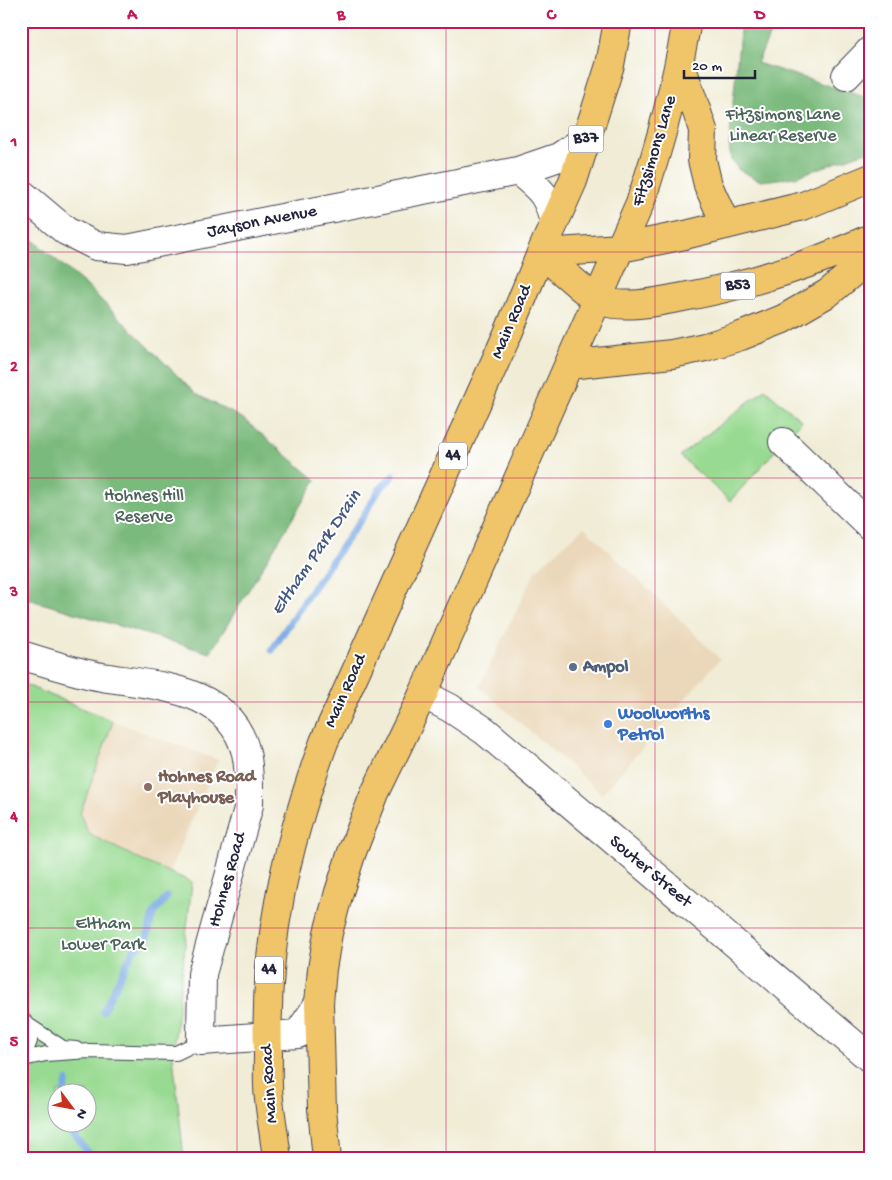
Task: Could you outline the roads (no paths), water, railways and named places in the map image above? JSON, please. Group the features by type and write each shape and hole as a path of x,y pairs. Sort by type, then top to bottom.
{"main road":[{"name":"B37","path":"541,253 573,181 610,65 618,21"},
{"name":"Fitzsimons Lane","path":"621,248 640,203 665,127 687,21"},
{"path":"680,62 702,130 702,160 708,186 726,225"},
{"path":"541,253 621,248 726,225 803,206 871,178"},
{"name":"B53","path":"598,301 619,304 654,303 708,293 836,254 871,238"},
{"path":"327,1159 322,1109 319,1003 328,933 347,868 376,793 423,694 621,248"},
{"path":"541,253 598,301"},
{"name":"Main Road","path":"278,1159 269,1097 267,1037 270,961 278,903 290,846 307,789 324,742 510,332 541,253"},
{"path":"569,365 672,354 705,348 740,336 784,319 828,293 871,258"}],"street":[{"path":"846,76 871,50"},
{"name":"Jayson Avenue","path":"21,192 66,231 96,246 127,249 518,171 559,157 587,138"},
{"path":"518,171 539,189 550,205 554,224"},
{"path":"783,442 871,527"},
{"name":"Hohnes Road","path":"21,655 84,674 179,690 206,701 223,712 236,728 246,751 250,777 249,805 202,974 201,1041"},
{"name":"Souter Street","path":"423,694 450,708 485,731 871,1059"},
{"path":"201,1041 298,1034 319,1003"}],"lane":[{"path":"25,1022 64,1048 89,1051"},
{"path":"22,1059 30,1041 25,1022"},
{"path":"22,1059 46,1054 89,1051 176,1053 201,1041"}],"waterway":[{"name":"Eltham Park Drain","path":"272,650 379,490 393,476"},
{"name":"Eltham Park Drain","path":"103,1011 134,949 146,942 153,914 167,897"},
{"path":"72,1132 89,1154 89,1159"}],"place":[{"name":"Ampol","path":"573,667"},
{"name":"Woolworths Petrol","path":"608,724"},
{"name":"Hohnes Road Playhouse","path":"148,787"}],"park label":[{"name":"Fitzsimons Lane Linear Reserve","path":"783,125"},
{"name":"Hohnes Hill Reserve","path":"144,506"},
{"name":"Eltham Lower Park","path":"103,934"}]}
